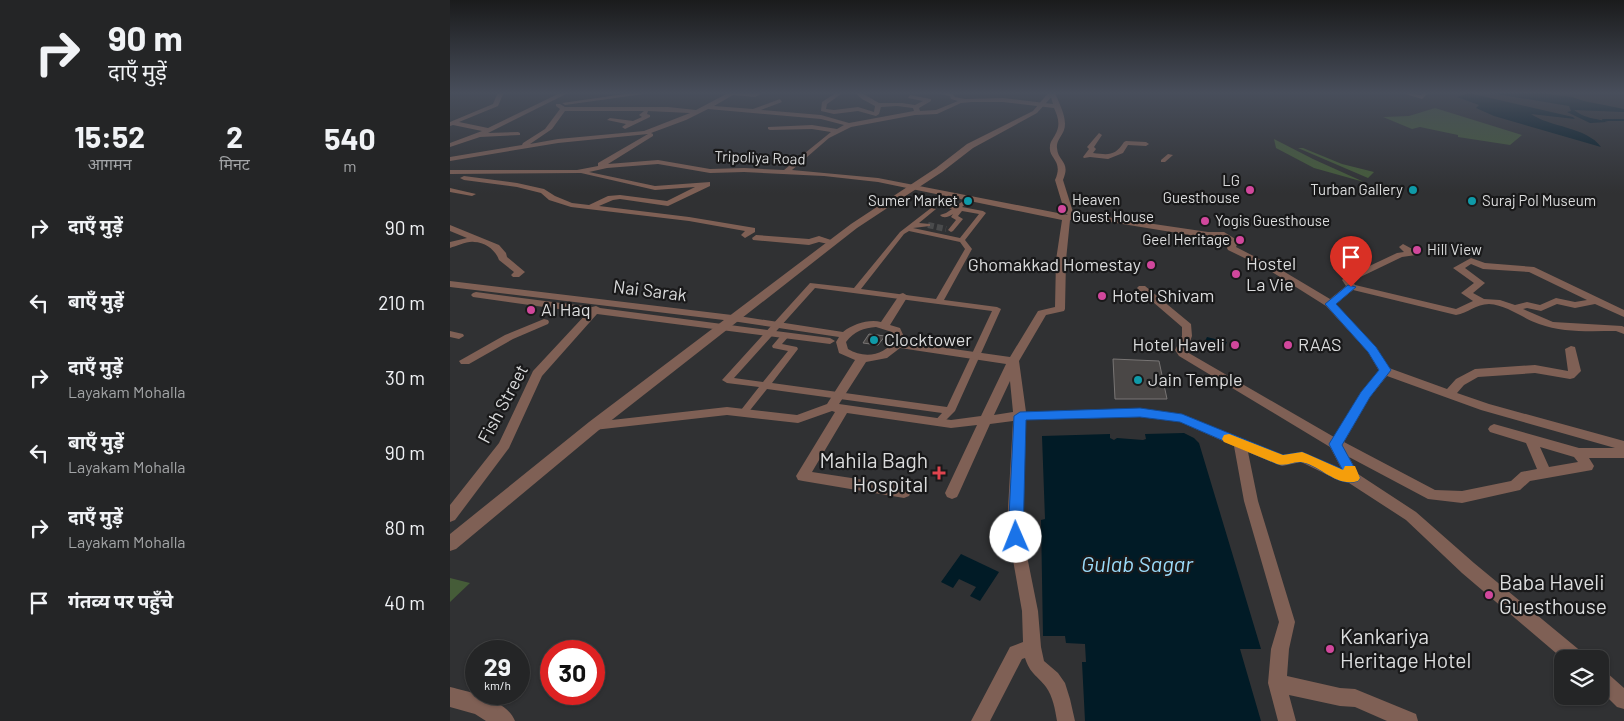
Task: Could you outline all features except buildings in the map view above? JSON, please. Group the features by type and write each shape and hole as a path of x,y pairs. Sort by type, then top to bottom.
{"street":[{"path":"466,126 488,130"},
{"path":"450,144 478,135 497,126"},
{"path":"522,147 549,130 552,126"},
{"path":"625,127 630,126"},
{"path":"650,126 663,127"},
{"path":"595,168 666,126"},
{"path":"786,172 837,131 848,126"},
{"path":"450,544 594,426 833,242 970,146 1009,126"},
{"path":"1062,126 1052,144 1055,155 1061,162 1062,173 1059,180 1065,204 1069,213 1078,216"},
{"path":"450,159 597,136 624,136 663,127"},
{"path":"770,128 812,128 837,131"},
{"path":"478,135 518,134"},
{"path":"1099,135 1090,147 1093,149 1086,157 1108,156 1121,152 1126,143 1146,144"},
{"path":"1163,161 1170,155"},
{"name":"Tripoliya Road","path":"450,174 577,172 595,168 658,162 710,171 786,172 867,178 1066,218 1078,216 1107,218 1208,235 1221,234 1234,242 1231,248 1272,268 1330,304"},
{"path":"577,172 655,188 707,184 668,204 620,197 611,198 588,208"},
{"path":"450,174 463,178 544,191 562,202 588,208 689,219 752,230 739,241 748,242 756,238 809,242 819,239 833,242"},
{"path":"450,183 463,178"},
{"path":"450,190 472,194"},
{"path":"910,227 925,225 942,211 960,208 970,198"},
{"path":"856,291 910,227 942,211 960,208 983,213 964,237"},
{"path":"939,302 969,249 964,237 949,230 960,219 942,211"},
{"path":"952,493 1013,360 1042,313 1060,309 1061,260 1066,218"},
{"path":"910,227 964,237"},
{"path":"450,228 496,247 502,253 502,258 520,272 516,276"},
{"path":"450,245 474,239"},
{"path":"1403,247 1413,253 1400,255 1363,271 1347,280 1351,287 1456,312 1462,312 1480,302 1506,304 1552,325 1567,325 1580,329 1618,328 1624,331"},
{"path":"1480,302 1480,300 1466,293 1480,283 1458,268 1471,261 1483,266 1531,269 1624,314"},
{"name":"Nai Sarak","path":"450,284 732,318 772,329 843,338"},
{"path":"938,423 950,412 997,309 813,285 728,380 766,385 837,404 938,423 983,422 1020,416 1140,412 1182,418 1282,461 1302,457 1343,476 1353,478 1412,516 1468,568 1566,650"},
{"path":"1351,287 1330,304 1372,350 1385,370 1486,407 1622,445 1624,448"},
{"path":"1142,288 1187,326 1187,336 1181,350 1183,354 1336,444 1433,495 1462,497 1514,486 1526,476 1587,466 1578,453"},
{"path":"450,292 592,312 721,327 772,329 786,335 843,338 860,326 885,324 896,330 900,339 898,344 880,356 862,359 848,355 843,351 843,338"},
{"path":"885,324 903,296"},
{"path":"1516,308 1528,305 1541,308 1556,300 1575,305 1595,300"},
{"name":"Fish Street","path":"450,516 504,446 537,374 592,312 603,303"},
{"path":"465,361 509,337 544,322"},
{"path":"744,412 794,349 776,346 786,335"},
{"path":"898,344 1013,360"},
{"path":"1448,394 1460,382 1475,373 1535,369 1570,375 1574,371 1572,349"},
{"path":"862,359 837,404 803,476 904,492"},
{"path":"1013,360 1020,416 1014,526 1017,548 1030,611 1035,666 1052,680 1058,689 1066,721"},
{"path":"1336,444 1365,395 1385,370"},
{"path":"594,426 727,411 798,419 837,404 950,412"},
{"path":"1494,429 1578,453 1624,453"},
{"path":"1531,440 1545,473"},
{"path":"1240,444 1251,501 1287,622 1280,649 1277,683 1287,721"},
{"path":"1336,444 1353,478"},
{"path":"980,721 1013,657 1021,650 1032,647"},
{"path":"1277,683 1340,697 1356,698 1409,721"},
{"path":"1609,686 1624,700"},
{"path":"450,697 480,705 505,721"}],"green space":[{"path":"1404,126 1492,126 1522,135 1510,145 1458,137 1458,135 1420,127 1412,129"},
{"path":"1274,139 1364,182 1314,168 1276,148"},
{"path":"1298,148 1303,148 1342,164 1374,172 1368,178"},
{"path":"450,578 470,583 450,602"}],"water":[{"path":"1527,126 1560,126 1587,135 1601,147"},
{"path":"1207,337 1227,342 1222,352 1202,347"},
{"name":"Gulab Sagar","path":"1184,433 1199,443 1261,649 1240,649 1261,721 1085,721 1082,662 1086,662 1085,644 1066,643 1065,636 1043,636 1041,520 1045,519 1042,436 1110,434 1110,438 1114,440 1117,438 1143,440 1146,439 1145,434"},
{"path":"961,554 999,572 980,601 970,596 976,587 959,579 953,588 941,582"}],"tunnel":[{"path":"941,204 951,196"},
{"path":"928,225 946,229"}],"slow traffic":[{"path":"1229,439 1282,461 1290,461 1302,457 1343,476 1353,478 1350,470"}],"place":[{"name":"LG Guesthouse","path":"1250,190"},
{"name":"Turban Gallery","path":"1413,190"},
{"name":"Sumer Market","path":"968,201"},
{"name":"Suraj Pol Museum","path":"1472,201"},
{"name":"Heaven Guest House","path":"1062,209"},
{"name":"Yogis Guesthouse","path":"1205,221"},
{"name":"Geel Heritage","path":"1240,240"},
{"name":"Hill View","path":"1417,250"},
{"name":"Ghomakkad Homestay","path":"1151,265"},
{"name":"Hostel La Vie","path":"1236,274"},
{"name":"Hotel Shivam","path":"1102,296"},
{"name":"Al Haq","path":"531,310"},
{"name":"Clocktower","path":"874,340"},
{"name":"Hotel Haveli","path":"1235,345"},
{"name":"RAAS","path":"1288,345"},
{"name":"Jain Temple","path":"1138,380"},
{"name":"Mahila Bagh Hospital","path":"939,473"},
{"name":"Baba Haveli Guesthouse","path":"1489,595"},
{"name":"Kankariya Heritage Hotel","path":"1330,649"}],"route":[{"path":"1016,537 1014,526 1020,416 1140,412 1182,418 1282,461 1290,461 1302,457 1343,476 1353,478 1336,444 1365,395 1385,370 1372,350 1330,304 1351,287"}]}
